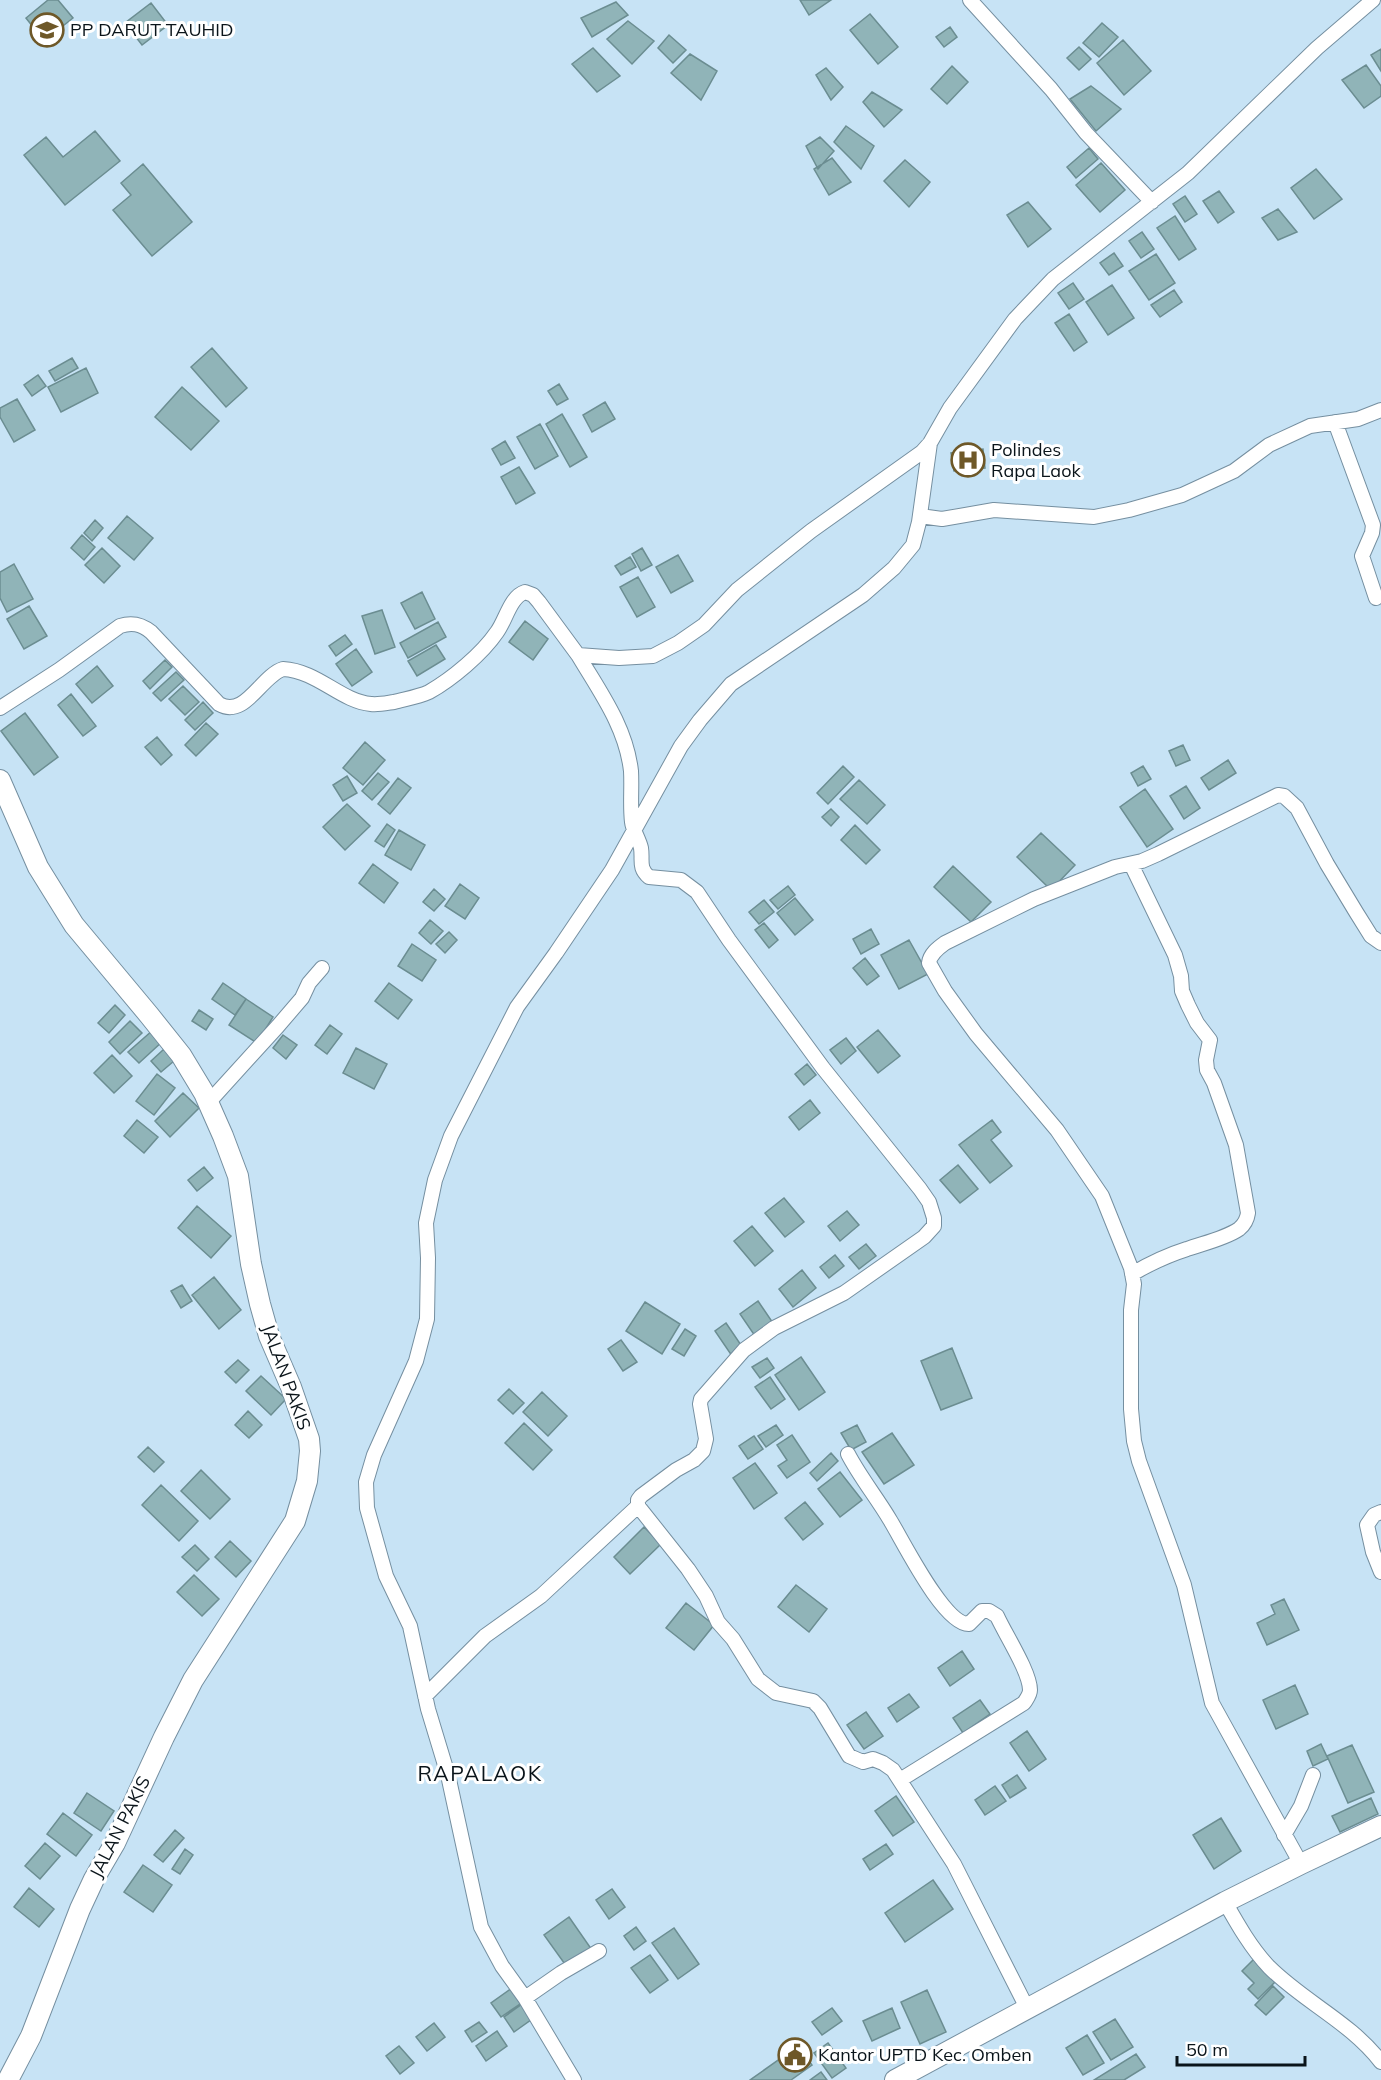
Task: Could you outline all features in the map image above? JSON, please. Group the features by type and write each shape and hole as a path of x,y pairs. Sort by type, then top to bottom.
{"street":[{"path":"970,0 1051,88 1086,133 1152,202"},
{"path":"578,655 619,658 653,656 678,643 704,625 737,590 870,488 922,452 930,443 950,408 1015,319 1053,279 1188,173 1317,48 1373,0"},
{"path":"920,516 942,519 994,510 1038,511 1094,517 1129,510 1182,495 1234,471 1269,445 1310,426 1358,419 1381,410"},
{"path":"1335,422 1373,525 1362,556 1376,598"},
{"path":"574,2080 480,1928 448,1775 425,1696 410,1626 386,1576 367,1508 366,1482 374,1455 416,1361 426,1319 426,1223 435,1180 451,1136 517,1007 612,870 681,746 700,720 731,684 863,595 894,568 913,545 920,516 930,443"},
{"path":"0,708 59,670 120,626 128,623 137,624 151,632 219,704 230,708 243,703 270,675 283,669 308,674 347,696 371,705 413,698 429,692 473,660 499,630 519,595 525,592 533,595 539,602 578,655 614,714 625,741 631,772 634,830 641,849 640,864 645,874 654,878 681,880 697,892 729,940 823,1068 920,1189 929,1202 934,1218 934,1226 912,1247 844,1293 774,1328 744,1350 701,1399 706,1439 703,1451 694,1460 676,1470 641,1496 638,1506 688,1569 706,1596 718,1622 733,1639 758,1678 776,1693 813,1701 820,1708 849,1756 863,1762 873,1759 893,1770 954,1864 1027,2008"},
{"name":"JALAN PAKIS","path":"0,780 38,867 74,925 181,1055 208,1103 238,1176 251,1264 263,1315 309,1440 310,1463 295,1521 193,1680 115,1844 89,1889 28,2044 8,2080"},
{"path":"1301,1864 1212,1703 1184,1585 1139,1461 1134,1441 1131,1408 1131,1310 1134,1284 1102,1197 1081,1162 1036,1103 976,1034 945,992 928,963 938,948 945,943 1034,899 1115,867 1158,854 1271,797 1281,795 1297,808 1356,912 1371,936 1381,943"},
{"path":"1131,864 1175,955 1181,976 1182,991 1188,1005 1197,1023 1210,1040 1206,1060 1207,1070 1236,1144 1248,1213 1246,1221 1238,1229 1175,1253 1132,1274"},
{"path":"208,1103 290,1012 322,968"},
{"path":"848,1454 892,1523 917,1569 946,1609 958,1622 964,1624 969,1624 982,1611 989,1611 997,1616 1030,1686 1030,1693 1024,1703 900,1780"},
{"path":"425,1696 485,1636 541,1596 638,1506"},
{"path":"1381,1512 1374,1515 1367,1525 1373,1552 1381,1572"},
{"path":"1284,1835 1301,1806 1312,1775"},
{"path":"895,2080 1225,1902 1381,1826"},
{"path":"1225,1902 1248,1941 1269,1967 1341,2022 1368,2045 1381,2062"},
{"path":"525,1998 561,1973 599,1951"}],"building":[{"name":"PP DARUT TAUHID","path":"48,0 58,0 73,18 44,41 26,18"},
{"path":"800,0 831,0 809,15"},
{"path":"616,2 628,15 592,37 581,18"},
{"name":"PP DARUT TAUHID","path":"151,3 168,25 142,45 125,23"},
{"path":"870,14 898,47 878,64 850,30"},
{"path":"628,21 654,41 632,64 607,39"},
{"path":"1102,23 1118,37 1099,57 1083,43"},
{"path":"950,27 957,37 944,47 936,37"},
{"path":"669,35 686,50 673,63 658,48"},
{"path":"1123,40 1151,71 1124,95 1097,63"},
{"path":"1079,47 1091,59 1079,70 1067,58"},
{"path":"593,48 620,76 597,92 572,64"},
{"path":"1381,49 1381,71 1371,55"},
{"path":"690,54 717,71 701,100 671,73"},
{"path":"1366,65 1381,86 1381,96 1364,108 1342,80"},
{"path":"952,66 968,82 947,104 931,89"},
{"path":"826,68 843,87 831,100 816,75"},
{"path":"1091,86 1121,109 1096,131 1070,99"},
{"path":"872,92 902,110 884,127 863,102"},
{"path":"846,126 874,146 861,169 834,142"},
{"path":"95,131 120,161 65,205 24,155 46,137 63,157"},
{"path":"820,137 834,151 818,169 806,146"},
{"path":"1089,148 1098,159 1076,178 1067,167"},
{"path":"832,158 851,182 829,195 814,169"},
{"path":"905,160 930,182 909,207 884,181"},
{"path":"1101,163 1125,190 1100,212 1076,185"},
{"path":"143,164 192,222 152,256 113,210 131,195 121,183"},
{"path":"1316,169 1342,199 1314,219 1291,188"},
{"path":"1219,191 1234,212 1218,223 1203,201"},
{"path":"1185,196 1197,214 1185,222 1173,204"},
{"path":"1028,202 1051,229 1028,247 1007,215"},
{"path":"1278,209 1297,232 1278,240 1262,218"},
{"path":"1175,216 1196,249 1179,260 1157,228"},
{"path":"1142,232 1154,249 1141,258 1129,241"},
{"path":"1114,253 1123,266 1109,275 1100,263"},
{"path":"1156,254 1175,283 1149,300 1129,271"},
{"path":"1073,283 1084,299 1069,309 1058,293"},
{"path":"1112,285 1134,318 1108,335 1086,302"},
{"path":"1174,290 1182,302 1160,317 1151,305"},
{"path":"1069,314 1087,342 1074,351 1055,323"},
{"path":"212,348 247,388 226,407 191,367"},
{"path":"72,358 78,368 55,381 49,371"},
{"path":"86,368 98,393 61,412 48,387"},
{"path":"38,375 46,386 32,396 24,385"},
{"path":"559,384 568,399 557,405 548,391"},
{"path":"182,387 219,421 191,450 155,417"},
{"path":"17,399 35,430 14,442 0,417 0,408"},
{"path":"605,402 615,419 592,432 583,415"},
{"path":"562,414 587,457 570,467 546,424"},
{"path":"540,424 558,456 535,469 517,437"},
{"path":"505,441 515,458 501,465 492,449"},
{"name":"Polindes Rapa Laok","path":"983,449 985,468 954,471 951,453"},
{"path":"519,467 535,493 516,504 501,477"},
{"path":"127,516 153,538 134,560 108,538"},
{"path":"95,520 103,528 92,541 84,533"},
{"path":"82,535 95,547 84,560 71,548"},
{"path":"102,548 120,566 104,583 85,565"},
{"path":"642,548 652,565 641,571 632,554"},
{"path":"678,555 693,581 671,593 656,567"},
{"path":"630,557 636,567 621,575 615,566"},
{"path":"14,564 33,599 7,612 0,598 0,572"},
{"path":"638,577 655,607 637,617 620,587"},
{"path":"422,592 435,619 415,629 401,603"},
{"path":"29,606 47,636 24,649 7,619"},
{"path":"382,610 395,647 375,654 362,616"},
{"path":"525,621 548,639 533,660 509,642"},
{"path":"438,622 446,637 408,658 400,643"},
{"path":"345,635 352,644 336,656 329,646"},
{"path":"436,645 445,659 417,676 408,661"},
{"path":"356,649 372,672 352,686 336,664"},
{"path":"165,660 172,667 150,689 143,681"},
{"path":"97,666 113,686 92,703 76,684"},
{"path":"176,672 184,680 161,701 153,693"},
{"path":"183,686 199,702 185,715 169,699"},
{"path":"71,694 96,726 83,736 58,705"},
{"path":"203,702 213,713 195,730 185,720"},
{"path":"25,713 58,757 34,775 1,731"},
{"path":"206,723 218,734 196,756 185,745"},
{"path":"157,737 172,755 161,765 145,747"},
{"path":"365,742 385,760 363,785 343,768"},
{"path":"1183,745 1190,760 1176,766 1169,751"},
{"path":"1228,760 1236,773 1209,790 1201,778"},
{"path":"843,766 854,777 828,804 817,793"},
{"path":"1143,766 1151,779 1138,786 1131,773"},
{"path":"378,773 389,782 372,800 362,791"},
{"path":"347,776 357,793 343,801 333,785"},
{"path":"398,778 411,788 390,814 378,804"},
{"path":"859,780 885,805 867,824 840,799"},
{"path":"1186,786 1200,808 1184,819 1170,796"},
{"path":"1145,789 1173,829 1147,847 1120,807"},
{"path":"347,804 370,826 345,850 323,827"},
{"path":"831,809 839,817 831,826 822,817"},
{"path":"387,824 395,830 384,847 375,841"},
{"path":"855,825 880,850 866,864 841,840"},
{"path":"399,830 425,845 411,870 385,855"},
{"path":"1041,833 1075,865 1051,890 1017,857"},
{"path":"373,864 398,883 384,903 359,883"},
{"path":"953,866 991,902 971,922 934,887"},
{"path":"460,884 479,898 465,919 445,906"},
{"path":"788,886 795,895 778,909 770,900"},
{"path":"434,889 445,899 434,911 423,902"},
{"path":"795,898 813,920 795,935 777,913"},
{"path":"764,900 774,912 759,924 749,912"},
{"path":"430,920 443,931 431,944 419,933"},
{"path":"764,923 778,940 769,948 755,930"},
{"path":"871,929 879,944 861,954 853,939"},
{"path":"449,932 457,940 445,953 436,944"},
{"path":"909,940 928,974 899,989 881,955"},
{"path":"412,944 436,960 422,981 398,966"},
{"path":"865,958 879,976 867,985 853,968"},
{"path":"223,983 246,999 235,1015 212,999"},
{"path":"389,983 412,1000 398,1019 375,1001"},
{"path":"246,999 273,1017 257,1043 229,1025"},
{"path":"115,1005 125,1015 109,1033 98,1023"},
{"path":"199,1010 213,1019 206,1030 192,1021"},
{"path":"130,1021 142,1033 120,1054 109,1042"},
{"path":"330,1025 342,1034 327,1054 315,1045"},
{"path":"153,1030 163,1041 139,1063 128,1052"},
{"path":"878,1030 900,1056 878,1073 857,1047"},
{"path":"283,1035 297,1045 286,1059 273,1048"},
{"path":"846,1038 856,1051 841,1064 830,1050"},
{"path":"356,1048 387,1064 374,1089 343,1073"},
{"path":"164,1049 174,1061 161,1072 151,1061"},
{"path":"112,1055 132,1076 114,1093 94,1073"},
{"path":"807,1064 816,1075 804,1085 795,1074"},
{"path":"157,1074 175,1088 154,1115 136,1101"},
{"path":"183,1093 199,1108 170,1137 155,1121"},
{"path":"810,1100 820,1113 799,1130 789,1117"},
{"path":"137,1120 158,1137 144,1153 124,1136"},
{"path":"992,1120 1001,1132 991,1140 1012,1166 990,1183 959,1145"},
{"path":"958,1165 978,1189 960,1203 940,1180"},
{"path":"204,1167 213,1178 197,1191 188,1180"},
{"path":"784,1198 804,1222 785,1237 765,1213"},
{"path":"197,1206 231,1236 211,1258 178,1228"},
{"path":"847,1211 859,1225 840,1241 828,1226"},
{"path":"752,1226 773,1251 755,1266 734,1241"},
{"path":"866,1244 876,1256 859,1269 849,1257"},
{"path":"835,1255 844,1266 829,1278 820,1267"},
{"path":"802,1270 816,1288 793,1307 779,1289"},
{"path":"214,1277 241,1310 219,1329 192,1295"},
{"path":"182,1285 192,1301 181,1308 171,1291"},
{"path":"758,1301 773,1323 755,1336 740,1314"},
{"path":"645,1302 680,1324 662,1354 626,1331"},
{"path":"726,1323 743,1348 732,1356 715,1331"},
{"path":"685,1329 696,1336 684,1356 672,1349"},
{"path":"621,1340 637,1362 623,1371 608,1349"},
{"path":"952,1348 972,1398 941,1410 921,1361"},
{"path":"801,1357 825,1392 799,1410 775,1375"},
{"path":"767,1358 774,1368 760,1378 752,1367"},
{"path":"238,1360 249,1370 236,1383 225,1372"},
{"path":"261,1376 286,1399 271,1415 246,1391"},
{"path":"770,1377 785,1399 771,1409 755,1387"},
{"path":"509,1389 524,1403 513,1414 498,1400"},
{"path":"542,1392 567,1416 548,1436 523,1412"},
{"path":"248,1411 262,1425 249,1438 235,1425"},
{"path":"524,1423 552,1450 533,1470 505,1443"},
{"path":"776,1425 783,1435 766,1447 758,1436"},
{"path":"857,1425 866,1442 851,1450 841,1433"},
{"path":"892,1433 914,1465 884,1484 862,1452"},
{"path":"792,1435 810,1462 787,1478 778,1466 787,1460 777,1445"},
{"path":"754,1436 763,1449 748,1459 739,1446"},
{"path":"148,1447 164,1462 154,1472 138,1457"},
{"path":"831,1453 838,1461 817,1481 810,1473"},
{"path":"755,1463 777,1493 754,1509 733,1478"},
{"path":"201,1470 230,1499 210,1519 181,1491"},
{"path":"840,1472 862,1500 840,1517 818,1489"},
{"path":"161,1485 198,1521 179,1541 142,1505"},
{"path":"805,1502 823,1524 803,1540 785,1518"},
{"path":"644,1527 661,1544 630,1574 614,1557"},
{"path":"230,1541 251,1561 236,1577 215,1557"},
{"path":"195,1545 209,1559 197,1571 182,1557"},
{"path":"194,1575 219,1599 202,1616 177,1592"},
{"path":"796,1585 827,1609 809,1632 778,1607"},
{"path":"1284,1599 1299,1630 1267,1645 1257,1623 1275,1614 1271,1605"},
{"path":"686,1603 714,1625 694,1650 666,1628"},
{"path":"962,1651 974,1669 950,1686 938,1668"},
{"path":"1295,1685 1308,1714 1276,1729 1263,1700"},
{"path":"909,1694 919,1707 897,1722 888,1708"},
{"path":"980,1700 990,1714 963,1733 953,1718"},
{"path":"866,1712 883,1736 864,1749 847,1725"},
{"path":"1027,1731 1046,1759 1029,1771 1010,1743"},
{"path":"1321,1744 1328,1759 1313,1766 1307,1751"},
{"path":"1352,1745 1374,1792 1348,1803 1327,1756"},
{"path":"1017,1775 1026,1788 1010,1798 1002,1785"},
{"path":"995,1786 1006,1801 985,1815 975,1800"},
{"path":"87,1793 114,1811 101,1831 74,1813"},
{"path":"896,1796 914,1822 893,1836 875,1811"},
{"path":"1371,1798 1378,1814 1340,1832 1332,1816"},
{"path":"63,1813 92,1835 76,1856 47,1834"},
{"path":"1221,1818 1241,1851 1214,1869 1193,1835"},
{"path":"175,1830 184,1838 163,1862 154,1855"},
{"path":"45,1843 60,1856 40,1879 25,1866"},
{"path":"886,1844 893,1854 870,1870 863,1859"},
{"path":"185,1849 193,1855 180,1874 172,1869"},
{"path":"143,1865 172,1885 153,1912 124,1892"},
{"path":"933,1880 953,1909 905,1942 885,1913"},
{"path":"29,1888 54,1909 39,1927 14,1907"},
{"path":"612,1889 625,1907 609,1919 596,1900"},
{"path":"569,1917 592,1950 567,1967 544,1935"},
{"path":"636,1927 646,1941 634,1950 624,1936"},
{"path":"674,1928 699,1964 678,1979 652,1943"},
{"path":"650,1955 668,1980 650,1993 631,1968"},
{"path":"1254,1959 1276,1981 1258,1999 1248,1989 1254,1983 1242,1971"},
{"path":"1273,1986 1284,1997 1266,2015 1255,2005"},
{"path":"512,1988 523,2002 501,2017 491,2003"},
{"path":"927,1990 946,2032 920,2044 901,2002"},
{"path":"525,2002 535,2017 514,2032 504,2017"},
{"path":"832,2008 842,2021 822,2035 812,2022"},
{"path":"892,2008 900,2028 872,2041 863,2021"},
{"path":"1115,2019 1133,2047 1111,2060 1093,2032"},
{"path":"479,2022 487,2032 472,2042 465,2031"},
{"path":"434,2023 445,2037 427,2051 416,2037"},
{"path":"497,2031 507,2046 486,2061 476,2046"},
{"path":"1087,2035 1104,2063 1083,2075 1066,2048"},
{"path":"828,2043 846,2068 832,2078 814,2053"},
{"path":"399,2046 414,2063 400,2074 386,2056"},
{"name":"Kantor UPTD Kec. Omben","path":"798,2046 812,2065 791,2080 750,2080"},
{"path":"1136,2054 1145,2067 1124,2080 1094,2080"},
{"name":"Kantor UPTD Kec. Omben","path":"821,2072 827,2080 810,2080"}],"place":[{"name":"PP DARUT TAUHID","path":"47,30"},
{"name":"Polindes Rapa Laok","path":"968,460"},
{"name":"Kantor UPTD Kec. Omben","path":"795,2055"}],"district":[{"name":"RAPALAOK","path":"480,1774"}]}
